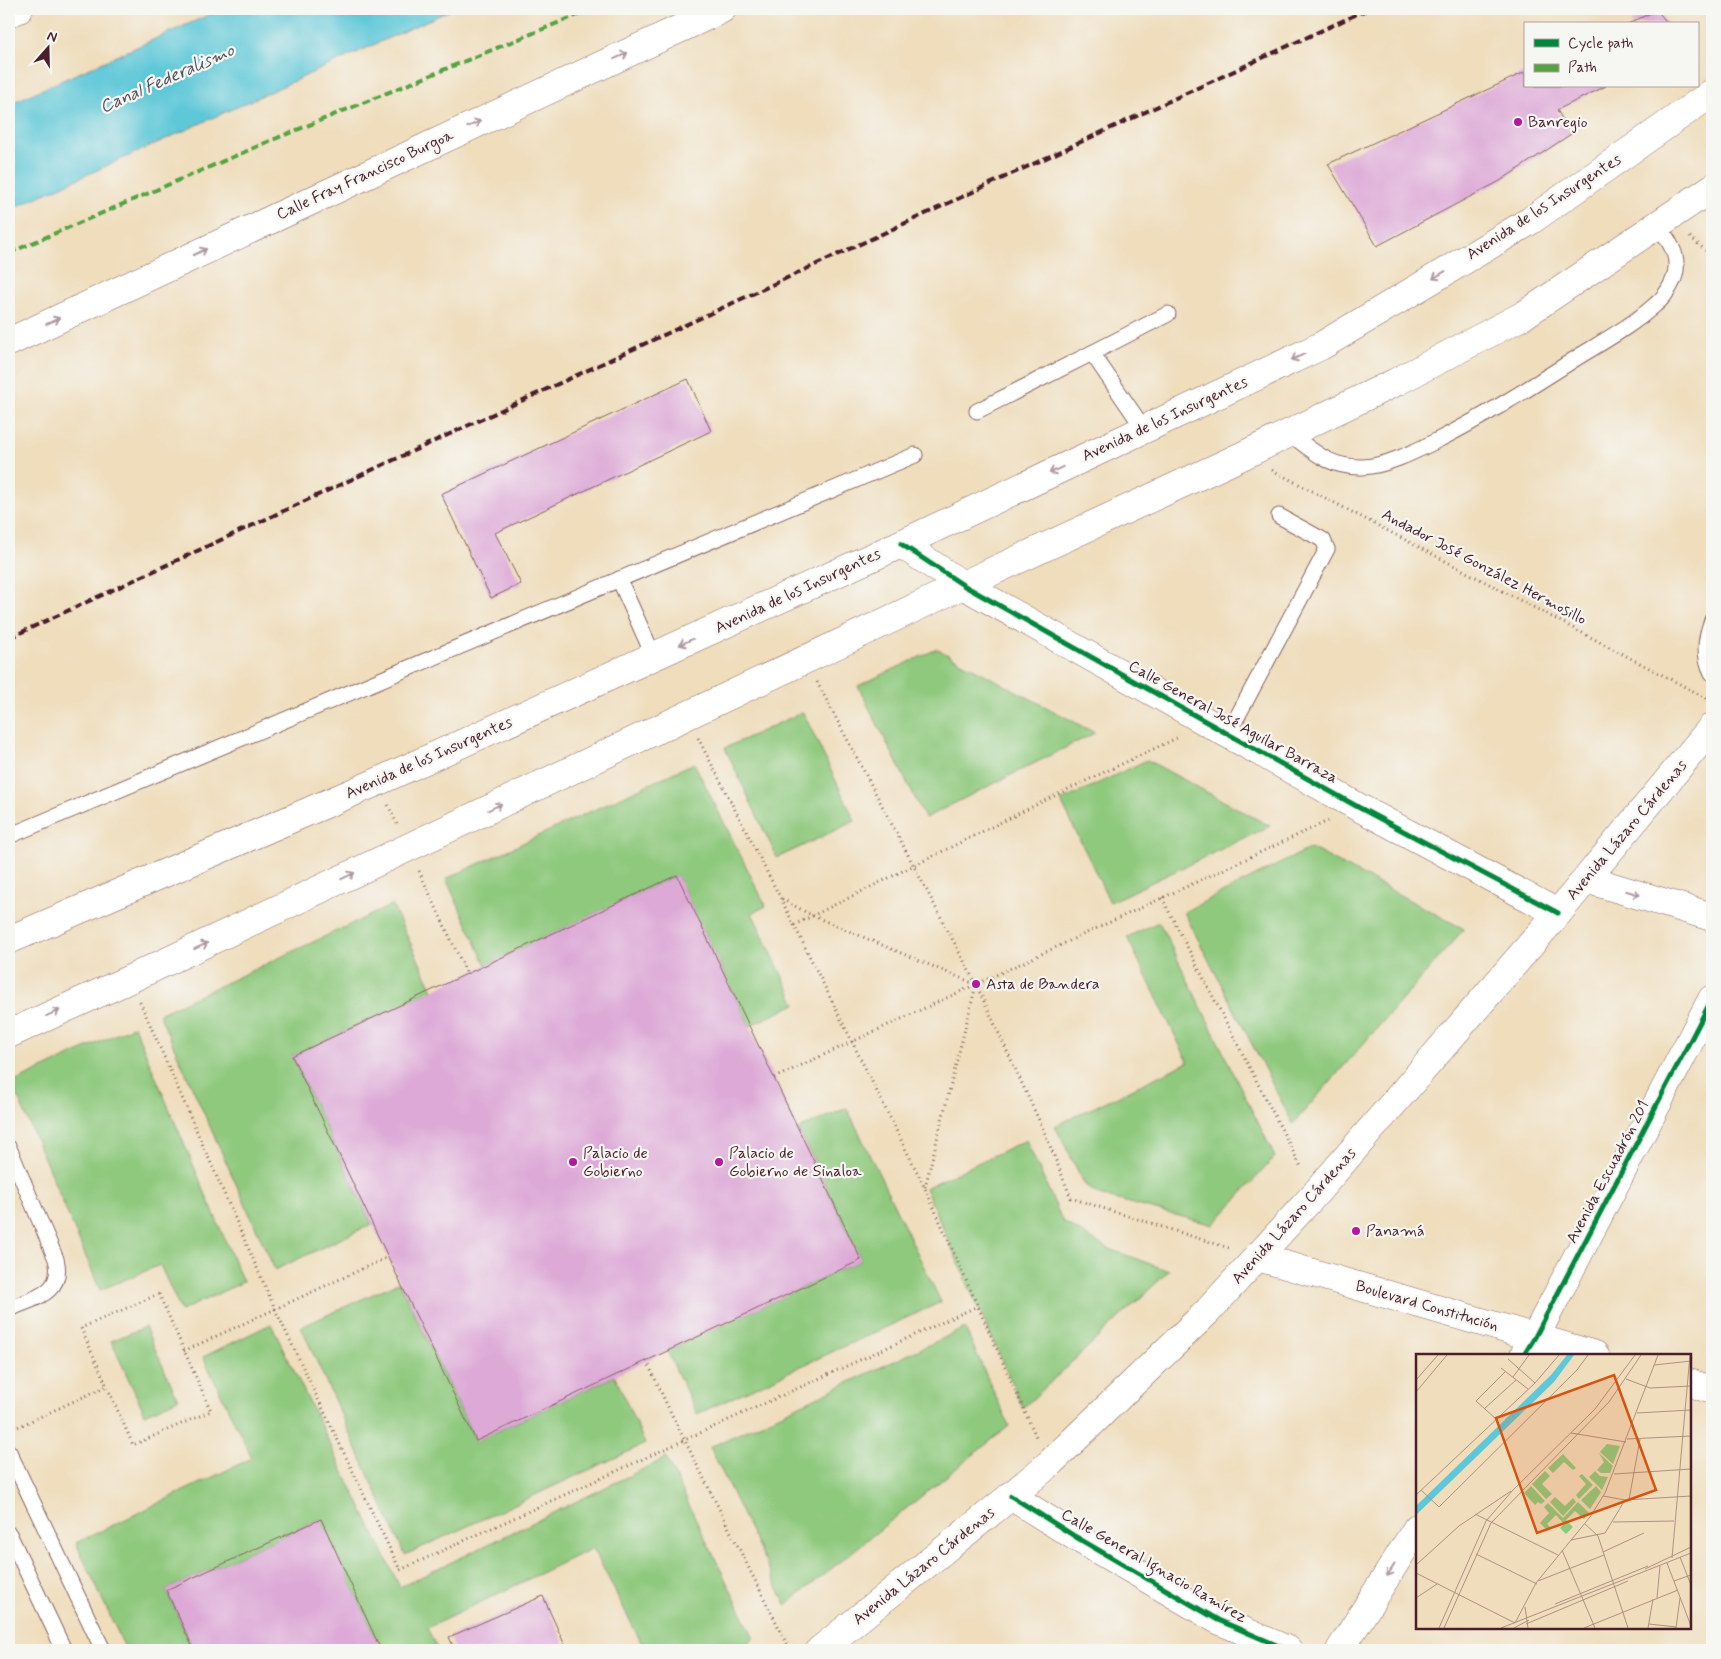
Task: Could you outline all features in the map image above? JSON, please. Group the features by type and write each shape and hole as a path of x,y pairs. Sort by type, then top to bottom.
{"main road":[{"path":"9,13 19,9"},
{"name":"Calle Fray Francisco Burgoa","path":"9,342 722,9"},
{"name":"Avenida de los Insurgentes","path":"9,940 378,782 901,544 1321,346 1530,221 1712,93"},
{"path":"1628,153 1712,109"},
{"path":"9,1034 130,979 1396,382 1524,315 1712,188"},
{"name":"Calle General José Aguilar Barraza","path":"901,544 963,585 1358,807 1558,912"},
{"name":"Avenida Lázaro Cárdenas","path":"820,1650 1049,1464 1200,1318 1315,1194 1558,912 1712,727"},
{"path":"1586,879 1712,917"},
{"name":"Avenida Escuadrón 201","path":"1529,1346 1712,999"},
{"name":"Boulevard Constitución","path":"1258,1257 1529,1346 1589,1354"},
{"path":"1691,1383 1712,1390"},
{"name":"Calle General Ignacio Ramírez","path":"1011,1496 1164,1590 1218,1620 1278,1649"},
{"path":"1340,1650 1416,1530"}],"lane":[{"path":"1289,433 1318,456 1329,462 1365,467 1414,452 1468,425 1607,339 1658,303 1673,282 1676,271 1676,258 1671,242 1658,225"},
{"path":"977,411 1168,314"},
{"path":"1092,353 1144,429"},
{"path":"9,836 915,455"},
{"path":"1219,729 1328,549 1324,540 1279,516"},
{"path":"619,579 654,657"},
{"path":"1712,620 1705,648 1706,661 1712,673"},
{"path":"9,1148 59,1270 54,1286 45,1293 9,1308"},
{"path":"9,1452 103,1650"},
{"path":"9,1534 64,1650"}],"path":[{"path":"805,660 976,984 1044,1131 1071,1198 1258,1257"},
{"path":"686,716 781,898 925,1188 1049,1464"},
{"path":"794,925 1058,794 1219,729"},
{"path":"774,1078 1358,807"},
{"path":"781,898 814,916 976,984"},
{"path":"1162,898 1315,1194"},
{"path":"445,927 467,974"},
{"path":"130,979 275,1309 400,1570 978,1306"},
{"path":"925,1188 976,984"},
{"path":"184,1351 388,1256"},
{"path":"158,1294 184,1351 211,1411 133,1445 81,1328 158,1294"},
{"path":"647,1361 684,1440 790,1650"},
{"path":"9,1431 107,1386"}],"green space":[{"path":"937,649 1095,733 925,818 858,686"},
{"path":"803,712 855,821 777,858 725,748"},
{"path":"1147,760 1270,826 1110,902 1061,801"},
{"path":"694,763 766,906 752,913 796,1004 749,1026 677,875 486,965 446,879"},
{"path":"1311,848 1464,929 1293,1124 1184,912"},
{"path":"392,905 433,990 292,1056 372,1224 275,1270 159,1014"},
{"path":"1159,922 1275,1157 1213,1225 1099,1195 1085,1185 1055,1126 1188,1062 1127,937"},
{"path":"134,1026 243,1282 181,1311 160,1265 100,1290 12,1083"},
{"path":"847,1108 941,1302 697,1414 667,1351 861,1260 799,1129"},
{"path":"1026,1140 1063,1222 1107,1248 1169,1271 1023,1408 925,1188"},
{"path":"399,1282 476,1441 615,1376 645,1444 405,1555 301,1327"},
{"path":"271,1324 400,1587 666,1458 754,1638 736,1650 645,1650 593,1548 427,1628 438,1650 381,1650 320,1519 166,1590 192,1647 184,1650 126,1650 76,1543 252,1458 203,1357"},
{"path":"145,1327 178,1399 145,1414 111,1341"},
{"path":"965,1328 1009,1426 786,1605 710,1447"}],"water":[{"name":"Canal Federalismo","path":"222,9 453,9 9,210 9,104"}],"building":[{"path":"1657,10 1666,22 1632,22"},
{"path":"1524,72 1524,88 1602,88 1557,110 1571,134 1500,181 1377,246 1328,164"},
{"path":"688,379 711,431 495,533 521,584 491,598 441,494"},
{"name":"Palacio de Gobierno de Sinaloa","path":"677,875 861,1260 476,1441 292,1056"},
{"path":"321,1519 381,1650 194,1650 166,1590"},
{"path":"543,1596 567,1650 455,1650 449,1637"}],"railway":[{"path":"9,638 1368,9"}],"marked path":[{"path":"9,253 270,141 592,9"}],"cycle path":[{"path":"901,544 963,585 1228,734 1358,807 1558,913"},
{"path":"1525,1354 1712,999"},
{"path":"1011,1496 1076,1537 1218,1620 1288,1650"}],"place":[{"name":"Banregio","path":"1518,122"},
{"name":"Asta de Bandera","path":"976,984"},
{"name":"Palacio de Gobierno","path":"573,1162"},
{"name":"Palacio de Gobierno de Sinaloa","path":"719,1162"},
{"name":"Panamá","path":"1356,1231"}]}
